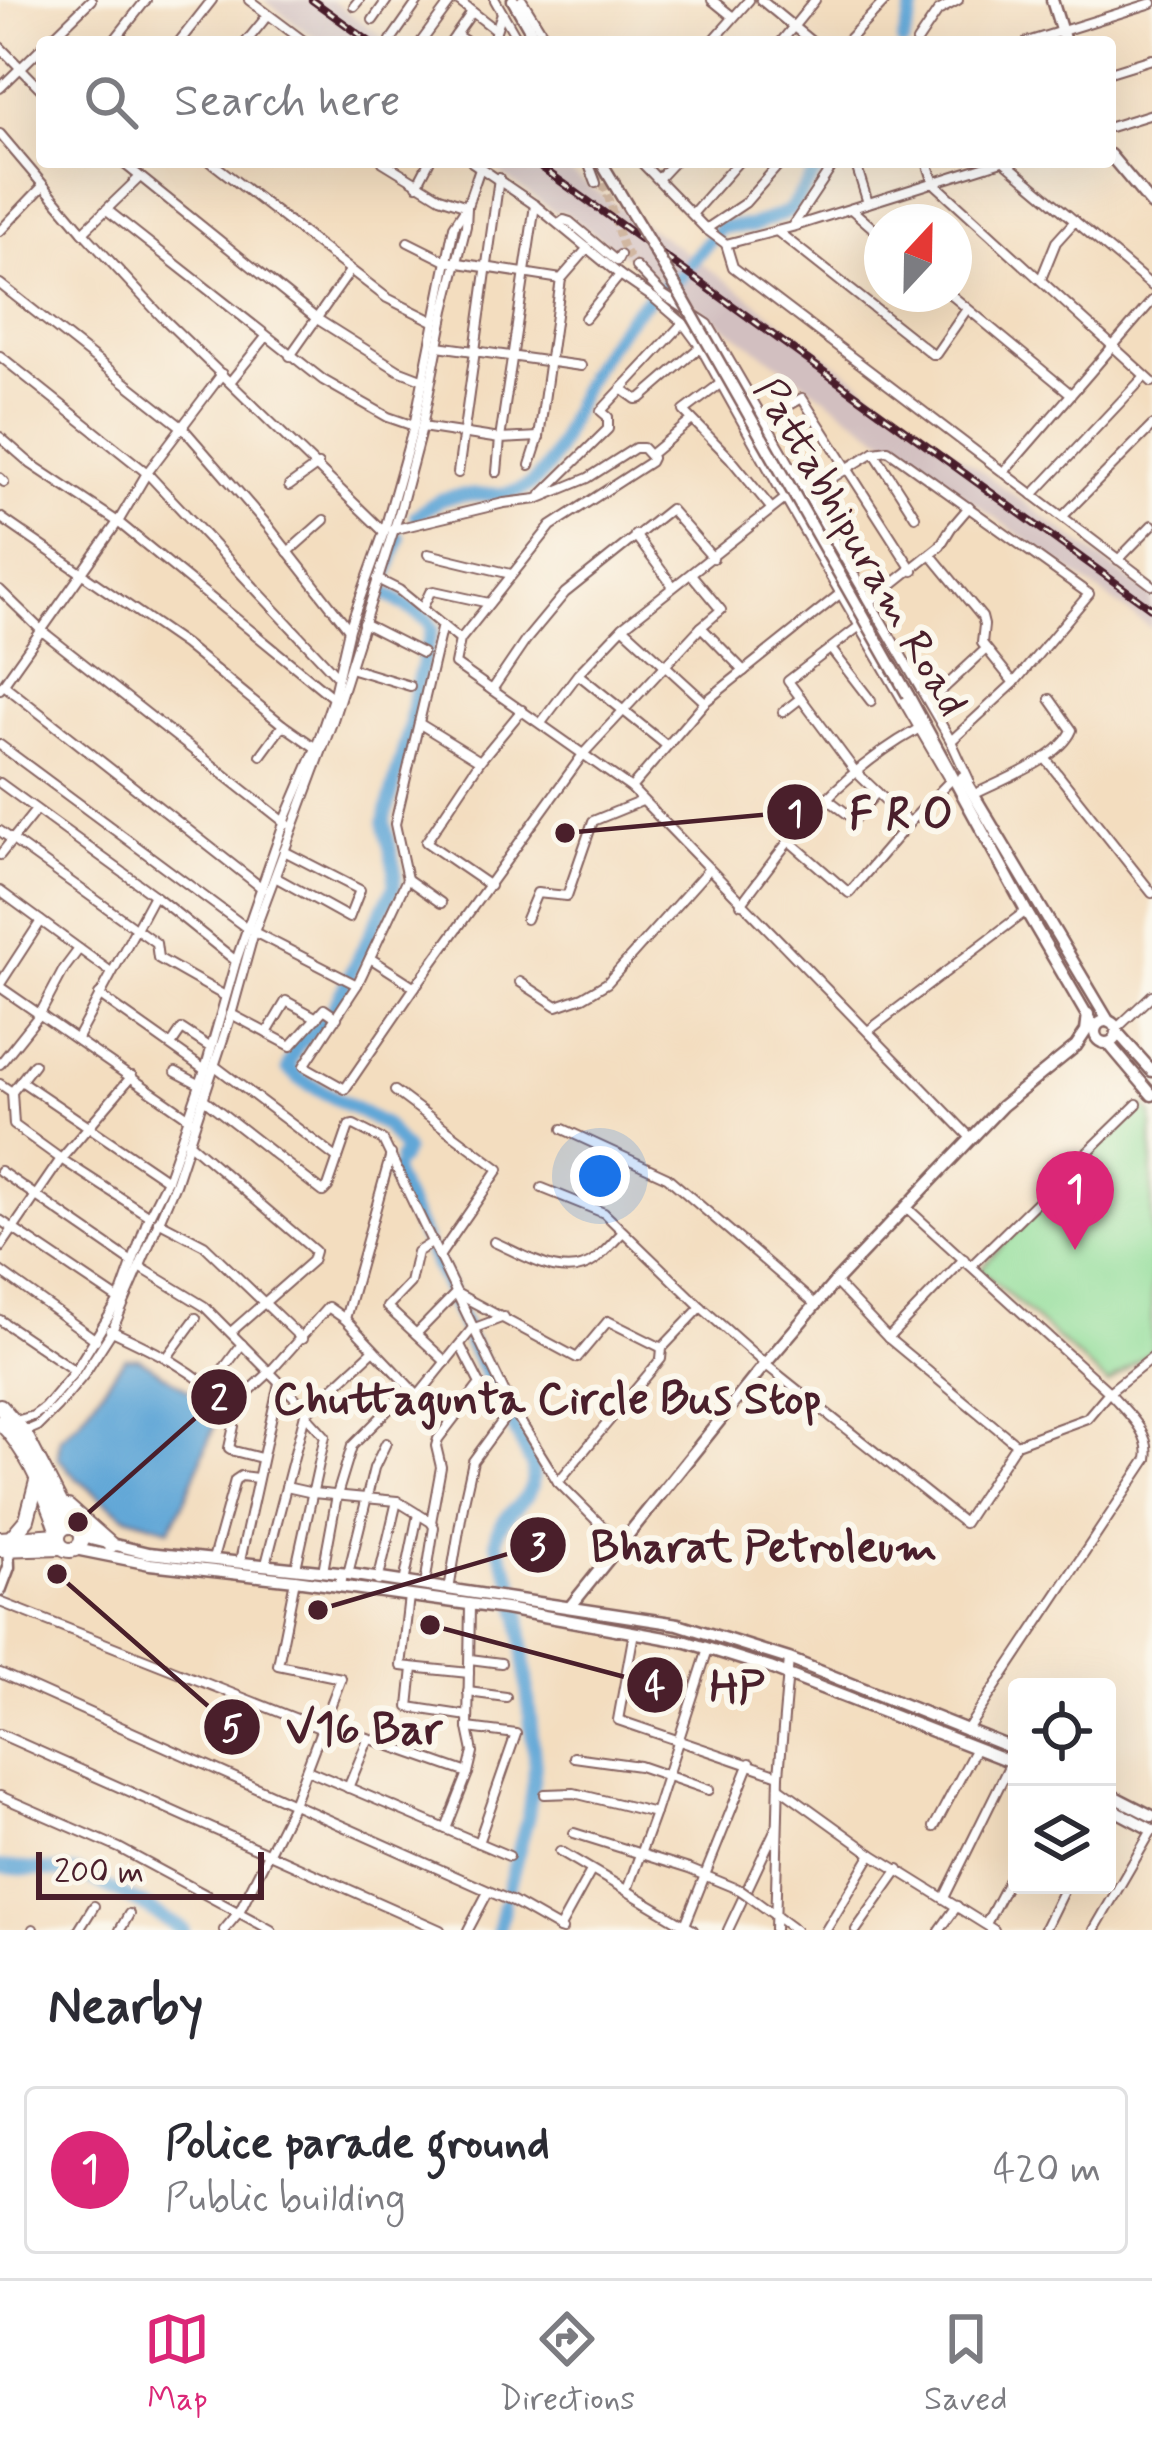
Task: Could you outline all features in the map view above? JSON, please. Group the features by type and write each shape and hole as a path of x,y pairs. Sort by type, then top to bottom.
{"highway":[{"path":"0,1406 68,1538"},
{"path":"11,1427 56,1496 111,1545"},
{"path":"5,1543 27,1519 38,1481"},
{"path":"56,1496 68,1538"},
{"path":"5,1543 68,1538"}],"street":[{"path":"74,0 83,10"},
{"path":"58,36 91,0"},
{"path":"118,36 146,0"},
{"path":"184,36 212,0"},
{"path":"249,0 297,36"},
{"path":"373,20 387,0"},
{"path":"394,36 419,0"},
{"path":"426,36 454,0 496,30"},
{"path":"495,0 511,3 542,36"},
{"path":"712,0 733,17"},
{"path":"717,36 748,0"},
{"path":"761,0 804,36"},
{"path":"786,36 815,0"},
{"path":"852,36 886,0"},
{"path":"921,36 938,10 958,0"},
{"path":"1052,0 1063,36 1152,2"},
{"path":"494,36 511,3"},
{"path":"511,3 518,36"},
{"path":"511,3 530,36"},
{"path":"455,36 472,12"},
{"path":"251,36 268,15"},
{"path":"0,47 36,85"},
{"path":"0,88 36,55"},
{"path":"1116,70 1152,59"},
{"path":"1116,125 1152,114"},
{"path":"0,134 162,317 389,531"},
{"path":"1116,162 1152,206"},
{"path":"129,168 317,319 398,370 427,381"},
{"path":"83,232 141,168"},
{"path":"219,168 387,298 433,321"},
{"path":"391,168 440,197 467,206"},
{"path":"417,185 426,168"},
{"path":"153,1218 175,1184 199,1084 231,1014 262,888 350,668 418,426 452,262 454,226 467,206 475,168"},
{"path":"482,168 635,286 657,293 708,324 951,741 969,778 968,791"},
{"path":"590,168 596,182"},
{"name":"Pattabhipuram Road","path":"608,168 671,268 911,694 1113,1035 1098,1040 1088,1014 1026,911 968,791"},
{"path":"648,168 715,236 733,267 1152,585"},
{"path":"659,178 668,168"},
{"path":"693,213 733,168"},
{"path":"715,236 776,168"},
{"path":"792,226 832,168"},
{"path":"857,168 868,203"},
{"path":"929,168 934,183 1149,379 1033,495"},
{"path":"715,236 776,231 983,168"},
{"path":"1009,168 1152,286"},
{"path":"458,473 500,178"},
{"path":"2,225 44,186"},
{"path":"497,472 535,205"},
{"path":"850,208 864,220"},
{"path":"107,210 290,356 388,417 462,434 539,437"},
{"path":"1041,279 1056,242 1075,221"},
{"path":"559,224 570,222 617,261 620,255"},
{"path":"776,231 864,300"},
{"path":"408,242 452,262 561,279"},
{"path":"530,465 539,437 561,279 588,248"},
{"path":"435,345 433,321 452,262"},
{"path":"636,267 700,346 950,782 968,791 1045,758 1069,738 1072,730 1049,698"},
{"path":"290,356 350,271"},
{"path":"584,318 620,275"},
{"path":"0,284 183,428 349,629"},
{"path":"1004,472 1152,301"},
{"path":"879,312 932,354 966,312"},
{"path":"972,312 1071,394"},
{"path":"537,499 608,429 608,417 601,411 682,323"},
{"path":"622,389 641,398 715,336"},
{"path":"262,888 1,685 118,522 147,472 266,337"},
{"path":"435,345 581,366"},
{"path":"0,356 147,472 337,676"},
{"path":"720,384 684,411 771,508"},
{"path":"765,419 802,398 913,571"},
{"path":"651,454 692,420"},
{"path":"1063,516 1152,426"},
{"path":"2,444 118,522 333,698"},
{"path":"389,531 504,502 537,499 588,478 635,448 651,454 650,462 551,526 460,640 455,664 631,788 972,1140"},
{"path":"541,723 578,674 623,627 771,508 785,498 807,494 874,452 888,449 1089,594 1014,683 951,741"},
{"path":"874,452 916,516"},
{"path":"289,486 318,465"},
{"path":"871,601 940,547 969,507"},
{"path":"491,689 565,592 670,509 713,558"},
{"path":"0,517 184,644 316,748"},
{"path":"288,552 324,520"},
{"path":"1118,560 1152,525"},
{"path":"11,1427 38,1426 83,1376 136,1264 192,1119 204,1100 211,1048 236,961 275,877 333,698 349,629 389,531"},
{"path":"634,535 674,586"},
{"path":"428,554 512,574"},
{"path":"931,555 982,617 986,649 1014,683"},
{"path":"442,625 395,824 407,879 357,985 304,1066 345,1089 584,753 721,610 691,574"},
{"path":"377,579 399,590 460,640"},
{"path":"0,590 42,631 289,826"},
{"path":"422,609 434,590 488,603"},
{"path":"631,788 705,702 841,593"},
{"path":"363,623 422,653"},
{"path":"860,626 788,681 856,771 909,823"},
{"path":"623,627 705,702"},
{"path":"701,627 744,671"},
{"path":"831,649 871,701"},
{"path":"928,702 986,649"},
{"path":"350,668 410,686"},
{"path":"578,674 666,745"},
{"path":"782,712 801,698"},
{"path":"490,886 426,842 521,710"},
{"path":"261,755 283,724"},
{"path":"420,724 480,761"},
{"path":"741,904 825,797 890,745 918,729"},
{"path":"0,746 251,930 357,985"},
{"path":"1045,758 1152,893"},
{"path":"788,840 849,893 950,782"},
{"path":"0,784 236,961"},
{"path":"825,797 854,820 877,792"},
{"path":"526,919 537,893 564,898 569,893 593,821 642,801"},
{"path":"0,855 36,810"},
{"path":"0,831 156,943 158,958 225,996"},
{"path":"275,877 349,918 360,890 284,851"},
{"path":"520,982 556,1006 608,983 708,870"},
{"path":"407,879 441,903"},
{"path":"0,891 111,972"},
{"path":"77,1038 154,896"},
{"path":"868,1031 1026,911"},
{"path":"41,921 0,986 192,1119"},
{"path":"1037,930 1051,924"},
{"path":"0,1064 40,1014 79,949"},
{"path":"370,958 415,987"},
{"path":"1076,1046 1094,1046 1113,1035 1152,994"},
{"path":"99,995 338,1160"},
{"path":"267,1033 286,1001 317,1018"},
{"path":"231,1014 291,1046 324,1009 337,1018"},
{"path":"570,1607 836,1282 1002,1106 1076,1046 1086,1031 1088,1014"},
{"path":"1095,1030 1099,1023 1152,1071"},
{"path":"171,1045 182,1029 211,1048"},
{"path":"1113,1035 1152,1095"},
{"path":"34,1064 12,1092 14,1125 153,1218 204,1245 302,1339"},
{"path":"176,1072 199,1084"},
{"path":"0,1248 61,1159 132,1076"},
{"path":"21,1081 167,1180"},
{"path":"0,1084 12,1092"},
{"path":"395,1091 499,1169 440,1256"},
{"path":"204,1100 323,1192 346,1130 354,1125 379,1136 512,1408 558,1482 620,1543"},
{"path":"888,1338 1137,1104"},
{"path":"563,1129 667,1178 816,1305"},
{"path":"188,1142 315,1251 312,1262 231,1332"},
{"path":"345,1319 391,1154"},
{"path":"0,1171 204,1306 325,1436 278,1665 341,1678 293,1804 238,1912 224,1930"},
{"path":"542,1188 604,1213 765,1364 964,1522 1016,1444 1087,1418 1108,1392 1152,1358"},
{"path":"907,1208 1108,1392 1146,1436 1149,1450 958,1742"},
{"path":"0,1220 118,1300"},
{"path":"494,1241 570,1269 595,1260 623,1232"},
{"path":"433,1243 417,1252 410,1283 386,1307 446,1362"},
{"path":"11,1427 44,1408 108,1329 136,1264"},
{"path":"0,1271 96,1340"},
{"path":"836,1282 888,1338 1016,1444"},
{"path":"416,1334 456,1293"},
{"path":"456,1293 577,1358 608,1321 662,1348"},
{"path":"232,1407 328,1307 418,1396 472,1329 505,1317"},
{"path":"558,1482 661,1359 662,1348 701,1307"},
{"path":"168,1356 196,1318"},
{"path":"0,1319 75,1371"},
{"path":"108,1329 168,1356 211,1387 232,1407 229,1448 261,1458"},
{"path":"211,1387 242,1343"},
{"path":"431,1522 440,1468 438,1438 480,1384 460,1345"},
{"path":"266,1564 306,1413 374,1350"},
{"path":"240,1561 279,1383"},
{"path":"323,1571 352,1446 410,1388"},
{"path":"449,1590 473,1462 512,1408"},
{"path":"344,1578 374,1468 386,1443"},
{"path":"213,1559 235,1480 257,1478"},
{"path":"286,1486 397,1501 431,1522 424,1587"},
{"path":"378,1581 397,1501"},
{"path":"418,1514 401,1666 469,1673"},
{"path":"68,1538 148,1553 266,1564 296,1574 323,1571 470,1606 506,1603"},
{"path":"68,1538 150,1564 378,1581 406,1590 449,1590 539,1608 709,1648 1008,1757"},
{"path":"0,1591 8,1574 5,1543"},
{"path":"0,1602 323,1726 468,1773"},
{"path":"446,1829 473,1752 468,1728 470,1606"},
{"path":"539,1608 570,1607 678,1624 789,1659 966,1730 1008,1755"},
{"path":"634,1632 618,1720 779,1774"},
{"path":"626,1890 709,1648"},
{"path":"470,1659 501,1663"},
{"path":"775,1930 778,1786 789,1659"},
{"path":"412,1668 409,1707 468,1716"},
{"path":"0,1673 561,1929 591,1871"},
{"path":"468,1692 506,1696"},
{"path":"468,1728 516,1734 478,1843"},
{"path":"0,1734 440,1930"},
{"path":"347,1788 368,1740"},
{"path":"934,1827 976,1748"},
{"path":"574,1757 639,1766 709,1790"},
{"path":"560,1850 689,1927 750,1763"},
{"path":"307,1770 509,1856"},
{"path":"944,1898 1008,1773"},
{"path":"778,1786 872,1854 990,1927 1008,1885"},
{"path":"544,1794 574,1793 655,1813"},
{"path":"0,1796 119,1848 271,1930"},
{"path":"1116,1798 1152,1816"},
{"path":"1094,1930 1152,1830 1116,1812"},
{"path":"728,1930 778,1825"},
{"path":"574,1833 740,1890 795,1930"},
{"path":"826,1930 872,1854"},
{"path":"856,1930 899,1869"},
{"path":"468,1930 488,1892"},
{"path":"1045,1930 1062,1894"},
{"path":"79,1930 94,1906"},
{"path":"940,1930 957,1906"},
{"path":"120,1930 129,1914"}],"shaded area":[{"path":"264,0 331,0 381,36 313,36"},
{"path":"493,168 563,168 737,288 1152,596 1152,629 562,211 555,212"}],"green space":[{"path":"1145,1106 1152,1114 1152,1350 1108,1384 980,1269 1084,1160"}],"water":[{"path":"125,1358 138,1358 201,1398 216,1422 169,1529 123,1515 75,1477 58,1457 60,1438 79,1421"}],"waterway":[{"path":"905,36 916,0"},
{"path":"691,262 721,227 752,226 789,211 819,168"},
{"path":"416,516 454,496 508,493 533,483 554,456 606,348 648,299 682,275"},
{"path":"388,571 399,538"},
{"path":"350,974 394,887 384,822 432,629 428,620 384,592"},
{"path":"333,1008 345,985"},
{"path":"328,1017 296,1047 288,1068 385,1125 405,1150 400,1160"},
{"path":"394,1171 425,1240"},
{"path":"430,1251 449,1292"},
{"path":"453,1302 465,1329"},
{"path":"470,1342 504,1409"},
{"path":"507,1893 528,1816 535,1766 520,1616 512,1579 496,1543 498,1530 532,1485 533,1467 512,1424"},
{"path":"0,1867 79,1873 183,1930"},
{"path":"498,1930 504,1905"}],"tunnel":[{"path":"595,168 623,247 636,267"}],"railway":[{"path":"312,0 362,36"},
{"path":"542,168 1152,609"}],"place":[{"name":"F R O","path":"565,833"},
{"name":"Police parade ground","path":"1075,1250"},
{"name":"Chuttagunta Circle Bus Stop","path":"78,1522"},
{"name":"V16 Bar","path":"57,1574"},
{"name":"Bharat Petroleum","path":"318,1610"},
{"name":"HP","path":"430,1625"}]}
